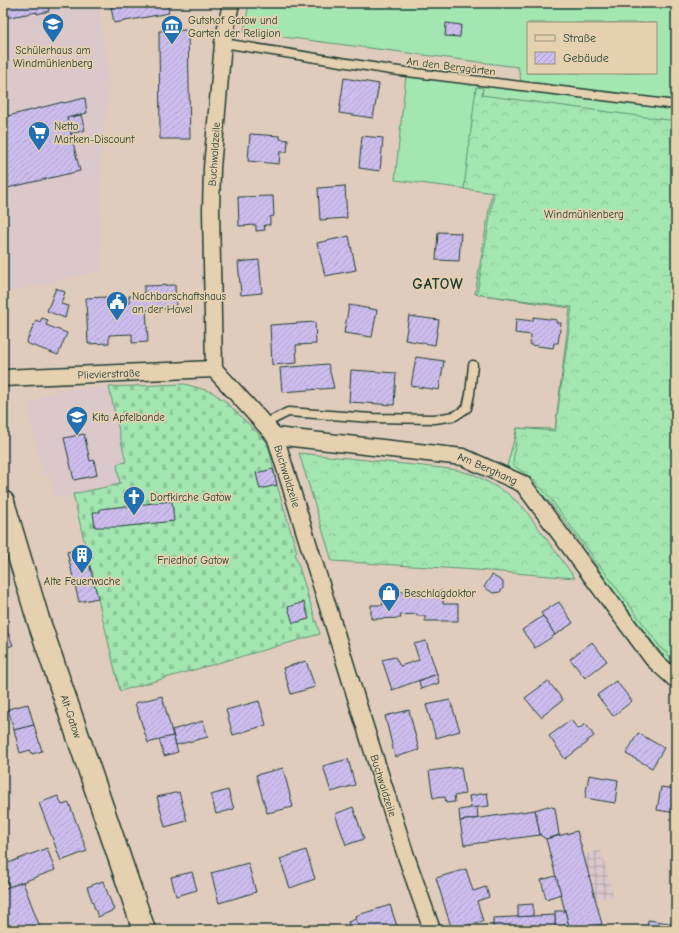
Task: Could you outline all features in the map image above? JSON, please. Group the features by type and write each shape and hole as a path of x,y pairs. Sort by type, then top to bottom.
{"main road":[{"name":"Alt-Gatow","path":"3,502 38,619 144,930"}],"street":[{"name":"Buchwaldzeile","path":"231,3 223,43 212,168 211,211 214,369 275,436 406,856 432,930"},
{"name":"Plievierstraße","path":"3,378 214,369"},
{"name":"Am Berghang","path":"275,436 463,457 523,484 653,659 676,680"}],"lane":[{"name":"An den Berggärten","path":"223,43 391,70 676,105"},
{"path":"264,424 288,412 411,419 435,419 455,416 467,408 473,365"}],"shaded area":[{"path":"3,3 99,3 109,84 101,152 99,214 101,270 3,294"},
{"name":"Kita Apfelbande","path":"109,387 126,462 117,464 120,484 55,498 49,474 43,475 28,411 30,404 46,395 62,390"},
{"path":"601,850 613,895 596,900 583,855"}],"green space":[{"name":"Windmühlenberg","path":"249,3 676,3 676,667 667,660 640,626 552,505 534,485 507,466 517,428 555,429 570,308 475,294 492,192 395,180 406,75 523,89 518,67 244,32"},
{"name":"Windmühlenberg","path":"476,87 483,88 482,95 676,121 676,663 661,648 547,494 530,477 513,465 517,428 555,431 572,307 477,294 494,193 464,189"},
{"name":"Friedhof Gatow","path":"185,384 212,392 225,401 268,443 277,485 297,552 295,554 320,634 120,691 73,494 120,484 117,464 126,462 109,387"},
{"path":"299,453 442,468 475,475 507,493 523,507 575,578 332,561"}],"building":[{"path":"3,3 47,3 49,11 5,18 3,21"},
{"path":"132,3 167,3 169,13 114,23 111,7"},
{"path":"446,23 461,25 460,37 445,36"},
{"path":"188,30 190,139 160,139 159,31"},
{"path":"344,78 379,84 373,118 339,113"},
{"name":"Netto Marken-Discount","path":"85,98 87,113 67,118 80,171 3,189 3,115 7,114 8,116"},
{"path":"81,115 85,130 71,134 67,118"},
{"path":"250,134 280,136 280,139 288,140 287,152 280,152 279,164 248,161"},
{"path":"362,136 383,138 380,171 359,168"},
{"path":"345,186 347,218 320,220 318,188"},
{"path":"273,196 274,216 270,217 270,225 264,225 265,230 256,231 256,225 239,226 238,197"},
{"path":"438,232 461,233 459,261 436,260"},
{"path":"349,236 356,270 325,276 317,243"},
{"path":"259,260 262,293 241,295 238,262"},
{"name":"Nachbarschaftshaus an der Havel","path":"175,285 176,308 146,310 148,342 132,343 132,334 109,335 109,343 88,344 86,298 106,297 107,304 129,303 129,296 144,296 144,286"},
{"path":"56,288 65,292 61,304 68,306 65,318 47,311"},
{"path":"349,305 377,310 372,337 344,333"},
{"path":"409,316 439,320 435,345 405,340"},
{"path":"533,317 557,320 556,323 561,323 558,343 554,343 553,348 530,345 531,335 515,333 516,319 533,321"},
{"path":"42,318 48,320 46,325 67,333 58,355 26,343 36,320 40,322"},
{"path":"315,322 316,344 296,345 297,363 272,365 270,325"},
{"path":"416,357 444,361 439,390 411,386"},
{"path":"328,364 334,388 282,392 280,368"},
{"path":"351,370 396,373 394,405 349,402"},
{"path":"84,434 90,461 94,460 97,475 74,480 64,438"},
{"path":"273,469 277,485 260,489 256,473"},
{"name":"Dorfkirche Gatow","path":"172,501 174,521 120,527 95,527 93,512 100,512 100,509"},
{"name":"Alte Feuerwache","path":"85,548 98,598 79,602 67,552"},
{"path":"492,575 503,582 503,588 500,592 493,593 484,587"},
{"path":"443,591 443,604 458,604 458,621 425,621 425,616 417,616 417,614 400,615 401,618 371,619 371,605 383,605 382,592"},
{"path":"304,602 309,619 293,623 288,607"},
{"path":"559,602 573,623 555,635 541,613"},
{"path":"543,616 555,635 535,648 522,630"},
{"path":"3,621 13,645 3,649"},
{"path":"426,641 437,674 392,690 382,660 395,657 400,666 419,660 414,644"},
{"path":"592,642 607,661 585,678 570,659"},
{"path":"306,661 315,687 291,694 283,668"},
{"path":"437,674 439,683 421,689 419,681"},
{"path":"548,681 563,700 541,717 525,698"},
{"path":"616,681 632,701 613,716 597,695"},
{"path":"162,696 173,736 148,743 135,703"},
{"path":"450,700 460,731 436,738 426,705"},
{"path":"259,701 266,725 233,735 226,710"},
{"path":"28,704 34,725 14,730 8,709"},
{"path":"409,710 419,750 395,757 385,716"},
{"path":"571,720 578,729 586,724 594,736 565,759 549,736"},
{"path":"203,721 208,737 176,745 172,730"},
{"path":"34,725 42,751 32,754 30,750 20,753 14,730"},
{"path":"638,733 664,748 652,768 626,754"},
{"path":"173,736 178,752 164,756 159,739"},
{"path":"348,759 355,785 331,792 323,766"},
{"path":"461,767 465,794 454,796 455,802 446,803 445,797 433,798 429,771"},
{"path":"283,768 293,807 267,813 256,775"},
{"path":"589,775 618,780 615,803 585,798"},
{"path":"661,787 676,789 676,813 657,810"},
{"path":"228,790 234,809 216,814 211,795"},
{"path":"179,792 187,821 165,827 157,797"},
{"path":"487,793 489,806 471,808 469,796"},
{"path":"58,796 62,805 69,803 87,851 61,861 39,803"},
{"path":"548,806 555,808 559,835 546,839 540,835 535,810"},
{"path":"353,807 364,839 346,845 335,814"},
{"path":"477,807 478,818 460,821 459,810"},
{"path":"535,810 540,835 464,845 460,821"},
{"path":"577,831 602,924 570,930 546,839"},
{"path":"47,848 55,870 9,887 3,870 3,865"},
{"path":"306,850 315,879 290,888 280,859"},
{"path":"248,863 256,892 219,903 211,873"},
{"path":"466,869 473,891 486,887 489,897 477,901 483,921 452,930 436,878"},
{"path":"192,872 197,890 176,896 171,877"},
{"path":"556,876 561,894 546,899 541,880"},
{"path":"103,881 114,910 98,917 87,887"},
{"path":"23,882 41,930 3,930 3,889"},
{"path":"533,904 533,916 518,917 518,905"},
{"path":"390,905 398,929 360,930 355,916"},
{"path":"555,911 565,911 570,930 555,930"},
{"path":"555,915 555,930 493,930 493,918"},
{"path":"356,919 360,930 351,930 348,922"},
{"path":"648,920 676,924 676,930 647,930"},
{"path":"323,925 324,930 306,930"}],"place":[{"name":"Schülerhaus am Windmühlenberg","path":"53,44"},
{"name":"Gutshof Gatow und Garten der Religion","path":"172,46"},
{"name":"Netto Marken-Discount","path":"39,152"},
{"name":"Nachbarschaftshaus an der Havel","path":"117,322"},
{"name":"Kita Apfelbande","path":"77,436"},
{"name":"Dorfkirche Gatow","path":"134,516"},
{"name":"Alte Feuerwache","path":"82,574"},
{"name":"Beschlagdoktor","path":"389,612"}],"district":[{"name":"GATOW","path":"438,284"}]}
